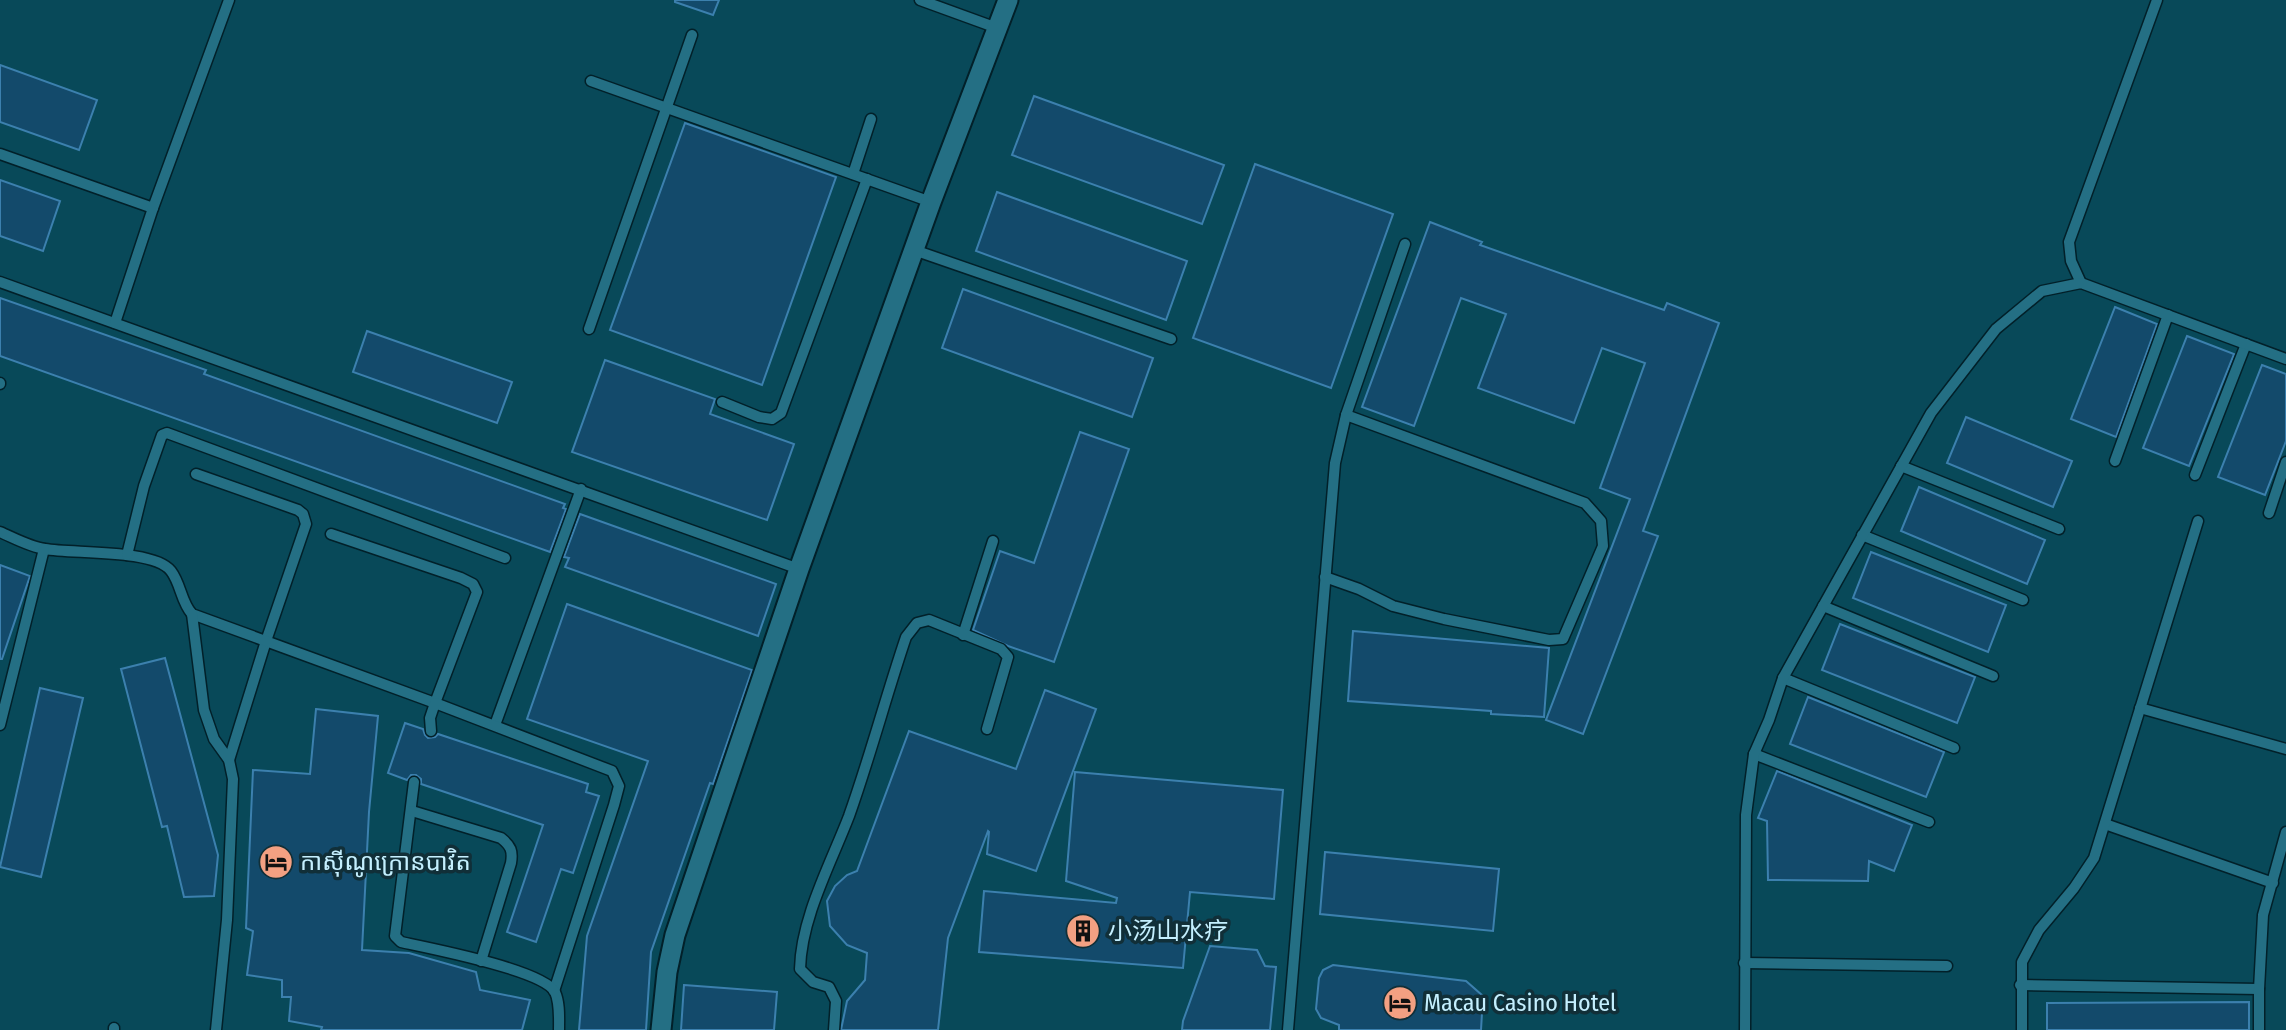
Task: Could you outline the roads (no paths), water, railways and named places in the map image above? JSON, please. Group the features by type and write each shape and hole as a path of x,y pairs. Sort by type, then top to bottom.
{"street":[{"path":"660,1030 667,972 675,935 799,569 931,202 1008,0"}],"lane":[{"path":"115,323 153,208 229,0"},
{"path":"920,0 997,28"},
{"path":"2081,283 2071,261 2069,242 2157,0"},
{"path":"589,329 692,35"},
{"path":"591,81 931,202"},
{"path":"853,174 871,118"},
{"path":"0,154 153,208"},
{"path":"722,402 759,417 772,419 780,413 867,179"},
{"path":"1288,1030 1335,463 1346,415 1405,244"},
{"path":"914,250 1171,339"},
{"path":"0,282 799,569"},
{"path":"1745,1030 1746,815 1754,754 1783,678 1931,413 1996,329 2042,291 2081,283 2286,359"},
{"path":"2115,461 2168,315"},
{"path":"2195,475 2246,344"},
{"path":"1325,577 1359,589 1393,606 1549,640 1563,639 1603,546 1601,521 1586,503 1346,415"},
{"path":"127,555 144,486 164,433 505,558"},
{"path":"2269,513 2286,462"},
{"path":"1901,466 2059,529"},
{"path":"196,474 303,514 306,524 229,760"},
{"path":"495,725 581,489"},
{"path":"2022,1030 2022,962 2039,930 2074,888 2094,858 2198,521"},
{"path":"0,532 44,549 127,555 162,563 171,570 185,607 192,614 388,684 612,771 619,786 554,991 559,1012 559,1030"},
{"path":"331,534 461,578 473,584 478,592 435,703 430,718 431,732"},
{"path":"1862,535 2023,600"},
{"path":"964,635 993,541"},
{"path":"0,725 44,549"},
{"path":"1823,606 1993,676"},
{"path":"192,614 204,710 214,739 229,760 233,779 227,920 216,1030"},
{"path":"834,1030 836,1001 830,987 813,982 800,969 800,951 849,815 906,637 917,623 929,620 1000,649 1008,657 987,729"},
{"path":"1783,678 1954,748"},
{"path":"2140,708 2286,749"},
{"path":"1754,754 1929,822"},
{"path":"414,782 395,936 401,942 481,961 542,981 554,991"},
{"path":"412,810 501,838 511,846 511,863 481,961"},
{"path":"2105,824 2273,883"},
{"path":"2259,1030 2263,915 2286,832"},
{"path":"1744,963 1947,966"},
{"path":"2020,985 2259,989"}],"place":[{"name":"កាស៊ីណូក្រោនបាវិត","path":"276,862"},
{"name":"小汤山水疗","path":"1083,931"},
{"name":"Macau Casino Hotel","path":"1400,1003"}]}
